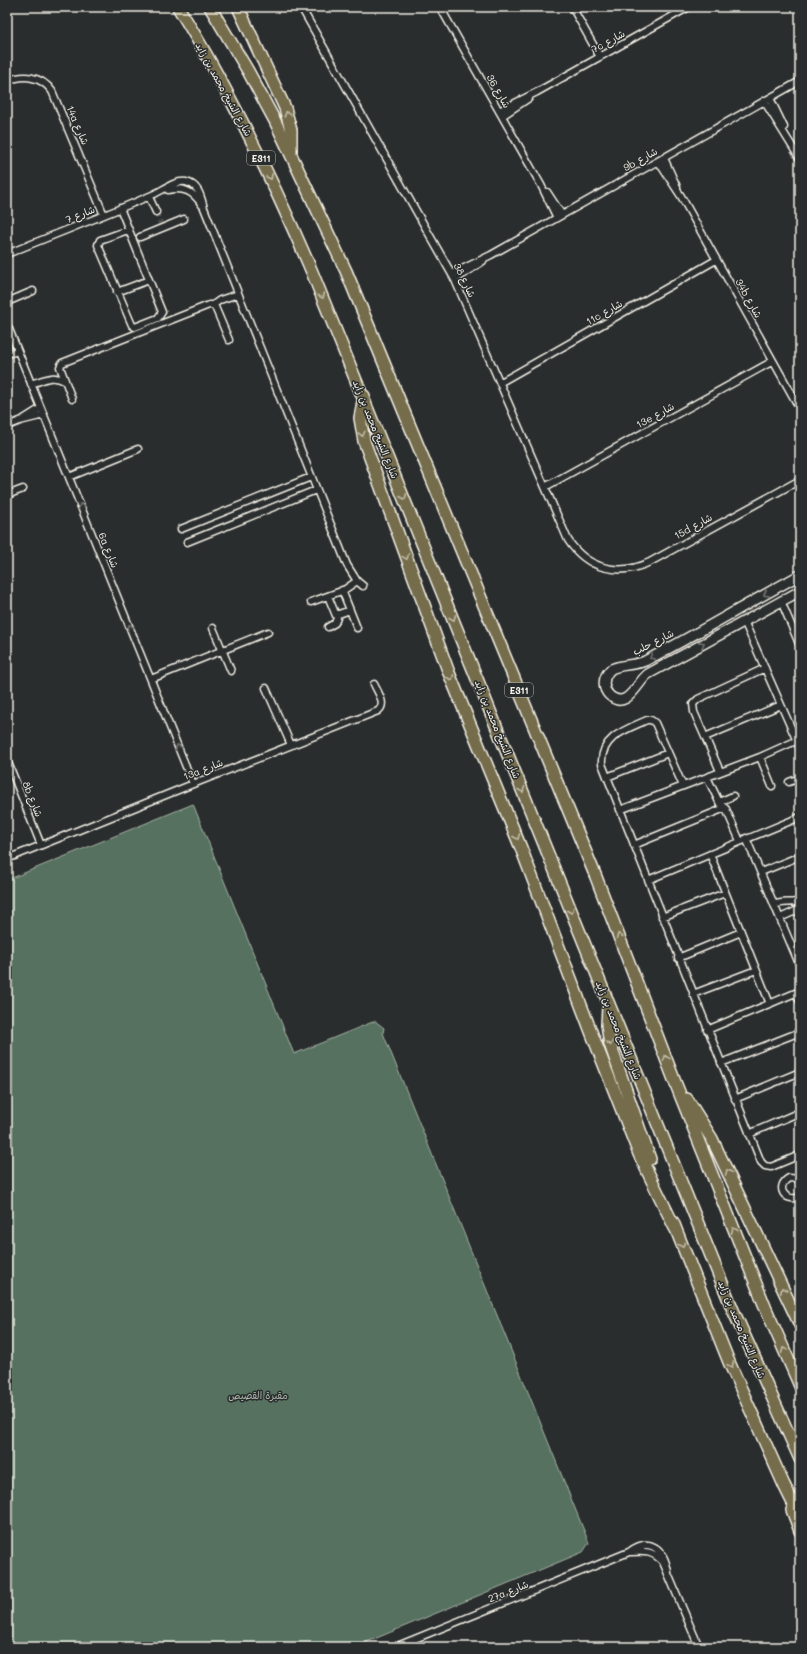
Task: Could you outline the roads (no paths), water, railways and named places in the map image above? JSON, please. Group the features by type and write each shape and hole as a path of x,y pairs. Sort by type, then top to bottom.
{"highway":[{"name":"شارع الشيخ محمد بن زايد","path":"178,7 230,98 273,184 309,264 364,396 608,1005 733,1310 800,1459"},
{"name":"E311","path":"210,7 248,70 291,152 368,321 433,484 596,877 675,1082 766,1309 800,1386"},
{"path":"238,7 285,108 291,130 291,152"},
{"path":"364,396 360,418 364,441 437,642 521,848 631,1134 663,1206 675,1228"},
{"path":"608,1005 607,1024 610,1044 640,1133 666,1199 675,1228 719,1338 784,1485 800,1517"},
{"path":"675,1082 701,1119 712,1139 800,1325"},
{"path":"784,1485 800,1531"}],"street":[{"name":"شارع 38","path":"301,7 454,277 501,382 568,540 577,552 596,565"},
{"name":"شارع 36","path":"440,7 560,216"},
{"path":"572,7 600,57"},
{"name":"7c شارع","path":"500,113 689,7"},
{"name":"14a شارع","path":"7,81 20,77 30,77 39,79 49,87 54,95 104,215"},
{"name":"9b شارع","path":"454,277 800,81"},
{"path":"767,99 800,159"},
{"name":"34b شارع","path":"661,159 800,409"},
{"name":"شارع 7","path":"7,254 160,192 176,188 186,189 199,200 204,208 238,294"},
{"path":"149,196 156,212"},
{"path":"120,208 162,312 158,318 135,327 132,327 98,244 100,240 128,230"},
{"path":"140,237 162,226 184,219"},
{"name":"11c شارع","path":"501,382 716,260"},
{"path":"117,292 149,280"},
{"path":"7,302 33,291"},
{"path":"72,399 60,367 62,363 238,294 347,565 357,581 363,586"},
{"path":"213,305 229,340"},
{"name":"6a شارع","path":"7,324 9,335 18,351 193,784"},
{"path":"7,354 18,351"},
{"name":"13e شارع","path":"545,487 773,361"},
{"path":"31,384 52,377 57,377 65,381"},
{"path":"7,386 7,392"},
{"path":"20,421 41,408"},
{"path":"7,426 44,415"},
{"path":"68,477 138,449"},
{"path":"181,529 311,477"},
{"name":"15d شارع","path":"596,565 619,570 642,566 798,479"},
{"path":"7,494 23,489"},
{"path":"187,542 316,490"},
{"name":"شارع حلب","path":"800,575 643,662 612,669 605,676 604,687 606,692 610,696 620,699 630,696 639,683 648,674 800,591"},
{"path":"311,602 342,590 357,581"},
{"path":"342,590 357,628"},
{"path":"328,596 337,620 328,627"},
{"path":"781,601 800,646"},
{"path":"336,615 350,610"},
{"path":"744,622 781,706 798,740 800,748"},
{"path":"213,628 231,672"},
{"path":"151,679 268,632"},
{"path":"720,771 693,708 695,701 764,668"},
{"name":"13a شارع","path":"7,859 380,710 382,703 374,684"},
{"path":"266,688 291,745"},
{"path":"705,737 781,706"},
{"path":"683,786 654,721 647,720 614,736 609,741 602,762 607,777 678,958 761,1162 765,1166 771,1167 800,1155"},
{"path":"620,810 760,757 798,740"},
{"path":"607,777 668,753"},
{"path":"760,757 772,786"},
{"name":"8b شارع","path":"7,760 41,845"},
{"path":"707,777 719,802 725,808 740,841"},
{"path":"789,782 800,778"},
{"path":"719,802 733,796"},
{"path":"634,845 725,808"},
{"path":"648,880 746,838 800,817"},
{"path":"746,838 774,905 797,952 800,966"},
{"path":"710,854 770,1004"},
{"path":"760,872 800,856"},
{"path":"662,917 725,893"},
{"path":"774,905 783,902 794,903 800,901"},
{"path":"780,918 800,910"},
{"path":"678,958 741,932"},
{"path":"693,994 756,970"},
{"path":"707,1030 798,992 800,1002"},
{"path":"721,1063 800,1032"},
{"path":"735,1099 799,1074"},
{"path":"749,1134 800,1112"},
{"path":"800,1179 793,1177 786,1179 782,1187 784,1194 788,1198 794,1199 800,1197"},
{"name":"27a شارع","path":"395,1647 629,1552 640,1546 648,1546 655,1548 663,1554 668,1572 699,1647"}],"tunnel":[{"path":"156,212 161,224"}],"park label":[{"name":"مقبرة القصيص","path":"258,1395"}]}
